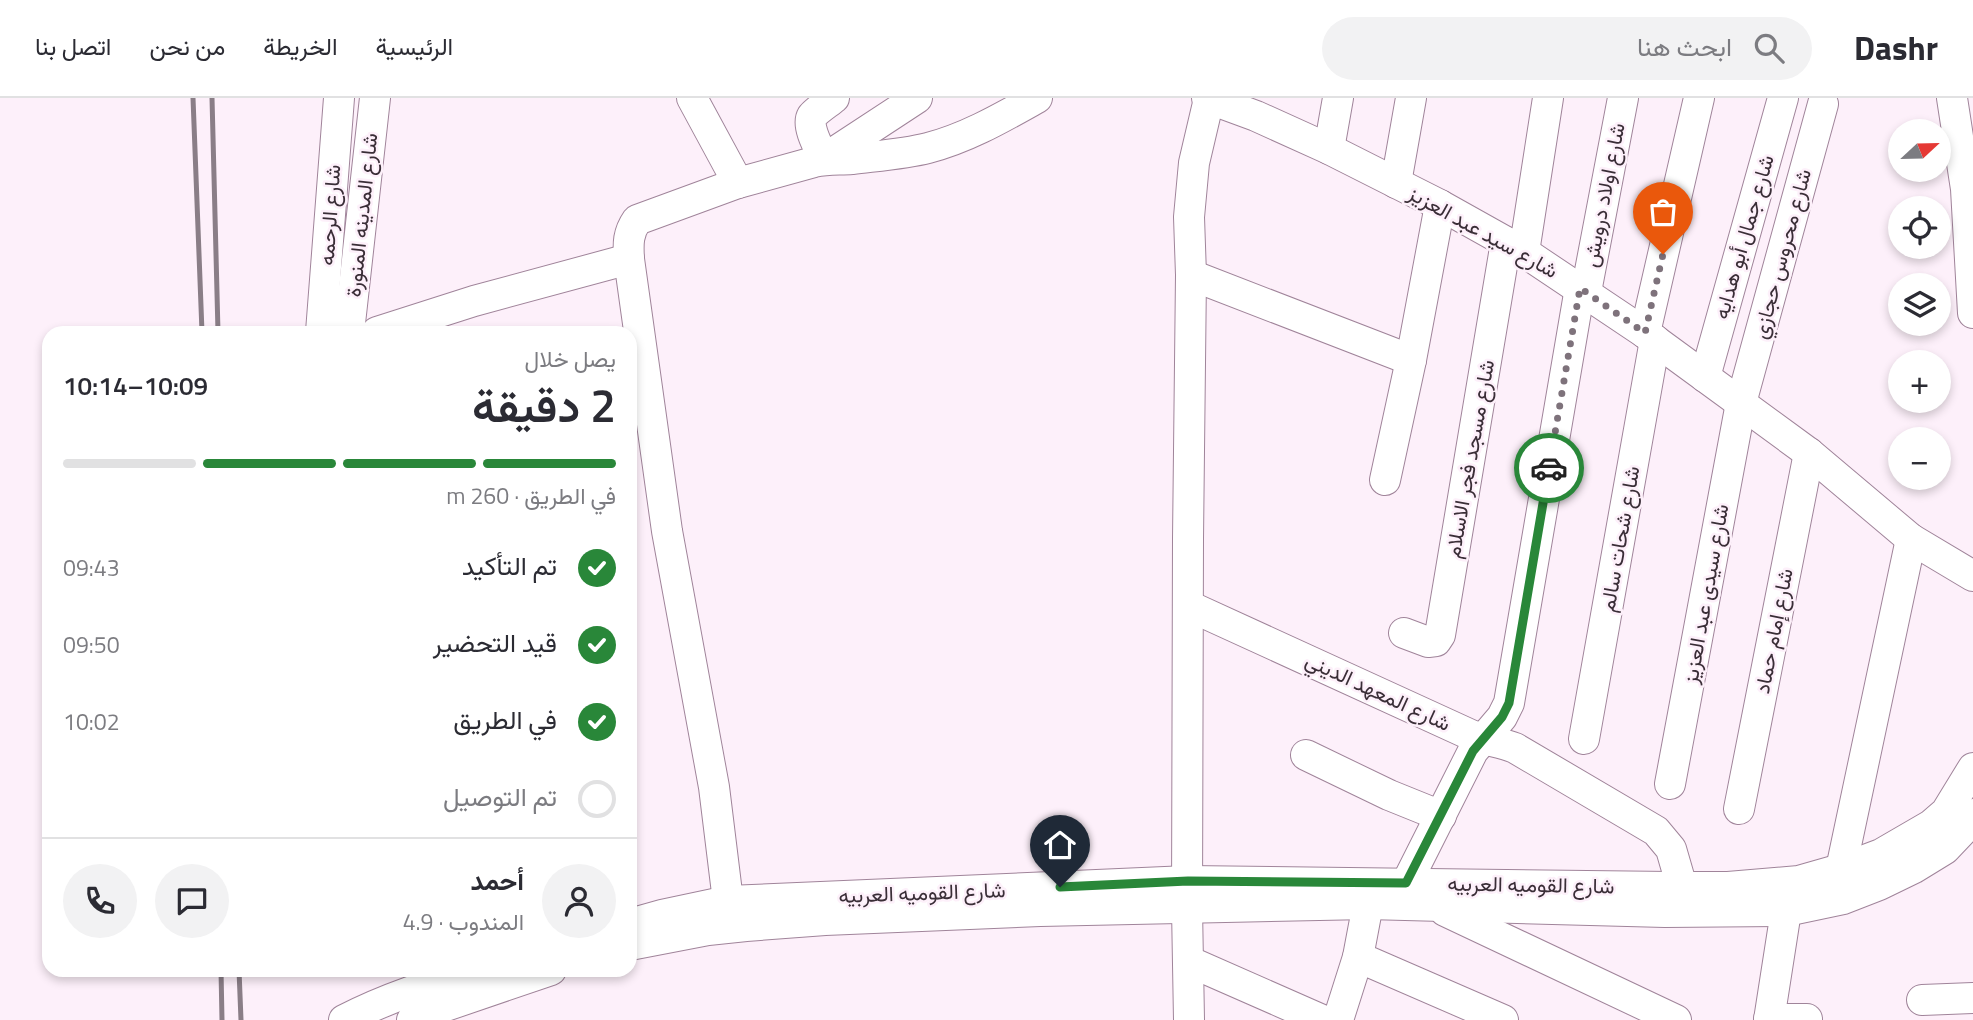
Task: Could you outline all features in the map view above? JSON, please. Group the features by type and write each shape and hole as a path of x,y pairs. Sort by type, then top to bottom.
{"street":[{"name":"شارع الرحمه","path":"321,326 339,98"},
{"name":"شارع المدينه المنورة","path":"350,326 375,98"},
{"path":"692,98 738,183"},
{"path":"824,159 811,129 811,122 813,116 834,98"},
{"path":"824,159 917,98"},
{"path":"634,326 628,244 630,231 637,220 738,183 824,159 850,159 927,149 959,138 1037,98"},
{"path":"1189,1020 1189,217 1194,163 1208,98"},
{"name":"شارع سيد عبد العزيز","path":"1208,98 1258,107 1329,149 1440,205 1515,247 1650,336 1809,453 1911,539 1973,576"},
{"path":"1329,149 1338,98"},
{"path":"1396,183 1411,98"},
{"path":"1515,247 1548,98"},
{"name":"شارع اولاد درويش","path":"1338,1020 1358,957 1390,897 1441,816 1473,751 1502,717 1509,703 1583,290 1623,98"},
{"name":"شارع شحات سالم","path":"1584,739 1650,336 1699,98"},
{"name":"شارع جمال أبو هدايه","path":"1705,377 1783,98"},
{"path":"1952,98 1966,190 1973,313"},
{"name":"شارع محروس حجازي","path":"1741,403 1824,104"},
{"path":"1385,480 1440,205"},
{"name":"شارع مسجد فجر الاسلام","path":"1405,633 1428,642 1436,641 1440,635 1515,247"},
{"path":"396,326 474,301 629,259"},
{"path":"1191,275 1411,360"},
{"path":"637,355 715,787 728,901"},
{"name":"شارع سيدى عبد العزيز","path":"1671,784 1741,403"},
{"name":"شارع إمام حماد","path":"1739,809 1809,453"},
{"path":"1840,869 1911,539"},
{"name":"شارع المعهد الديني","path":"1189,606 1482,740 1504,743 1515,748 1656,831 1671,849 1682,887"},
{"path":"1306,755 1389,795 1441,816"},
{"name":"شارع القوميه العربيه","path":"637,922 728,901 1188,895 1390,897 1739,886 1799,881 1881,854 1931,825 1946,812 1973,768"},
{"name":"شارع القوميه العربيه","path":"637,945 708,930 812,921 1040,911 1188,895 1390,897 1434,906 1665,912 1786,911 1843,899 1914,868 1945,849 1963,830 1973,814"},
{"path":"1434,906 1676,1020"},
{"path":"1786,911 1769,1019 1807,1019"},
{"path":"1358,957 1503,1020"},
{"path":"1188,961 1322,1020"},
{"path":"423,1001 465,977"},
{"path":"344,1020 370,1006 423,1001 522,977"},
{"path":"1922,1000 1973,998"}],"railway":[{"path":"193,98 202,326"},
{"path":"212,98 218,326"},
{"path":"221,977 222,1020"},
{"path":"239,977 241,1020"}],"way so far":[{"path":"1549,468 1580,288 1645,333 1663,254"}],"route":[{"path":"1060,887 1188,881 1406,883 1473,751 1502,717 1509,703 1549,468"}]}
